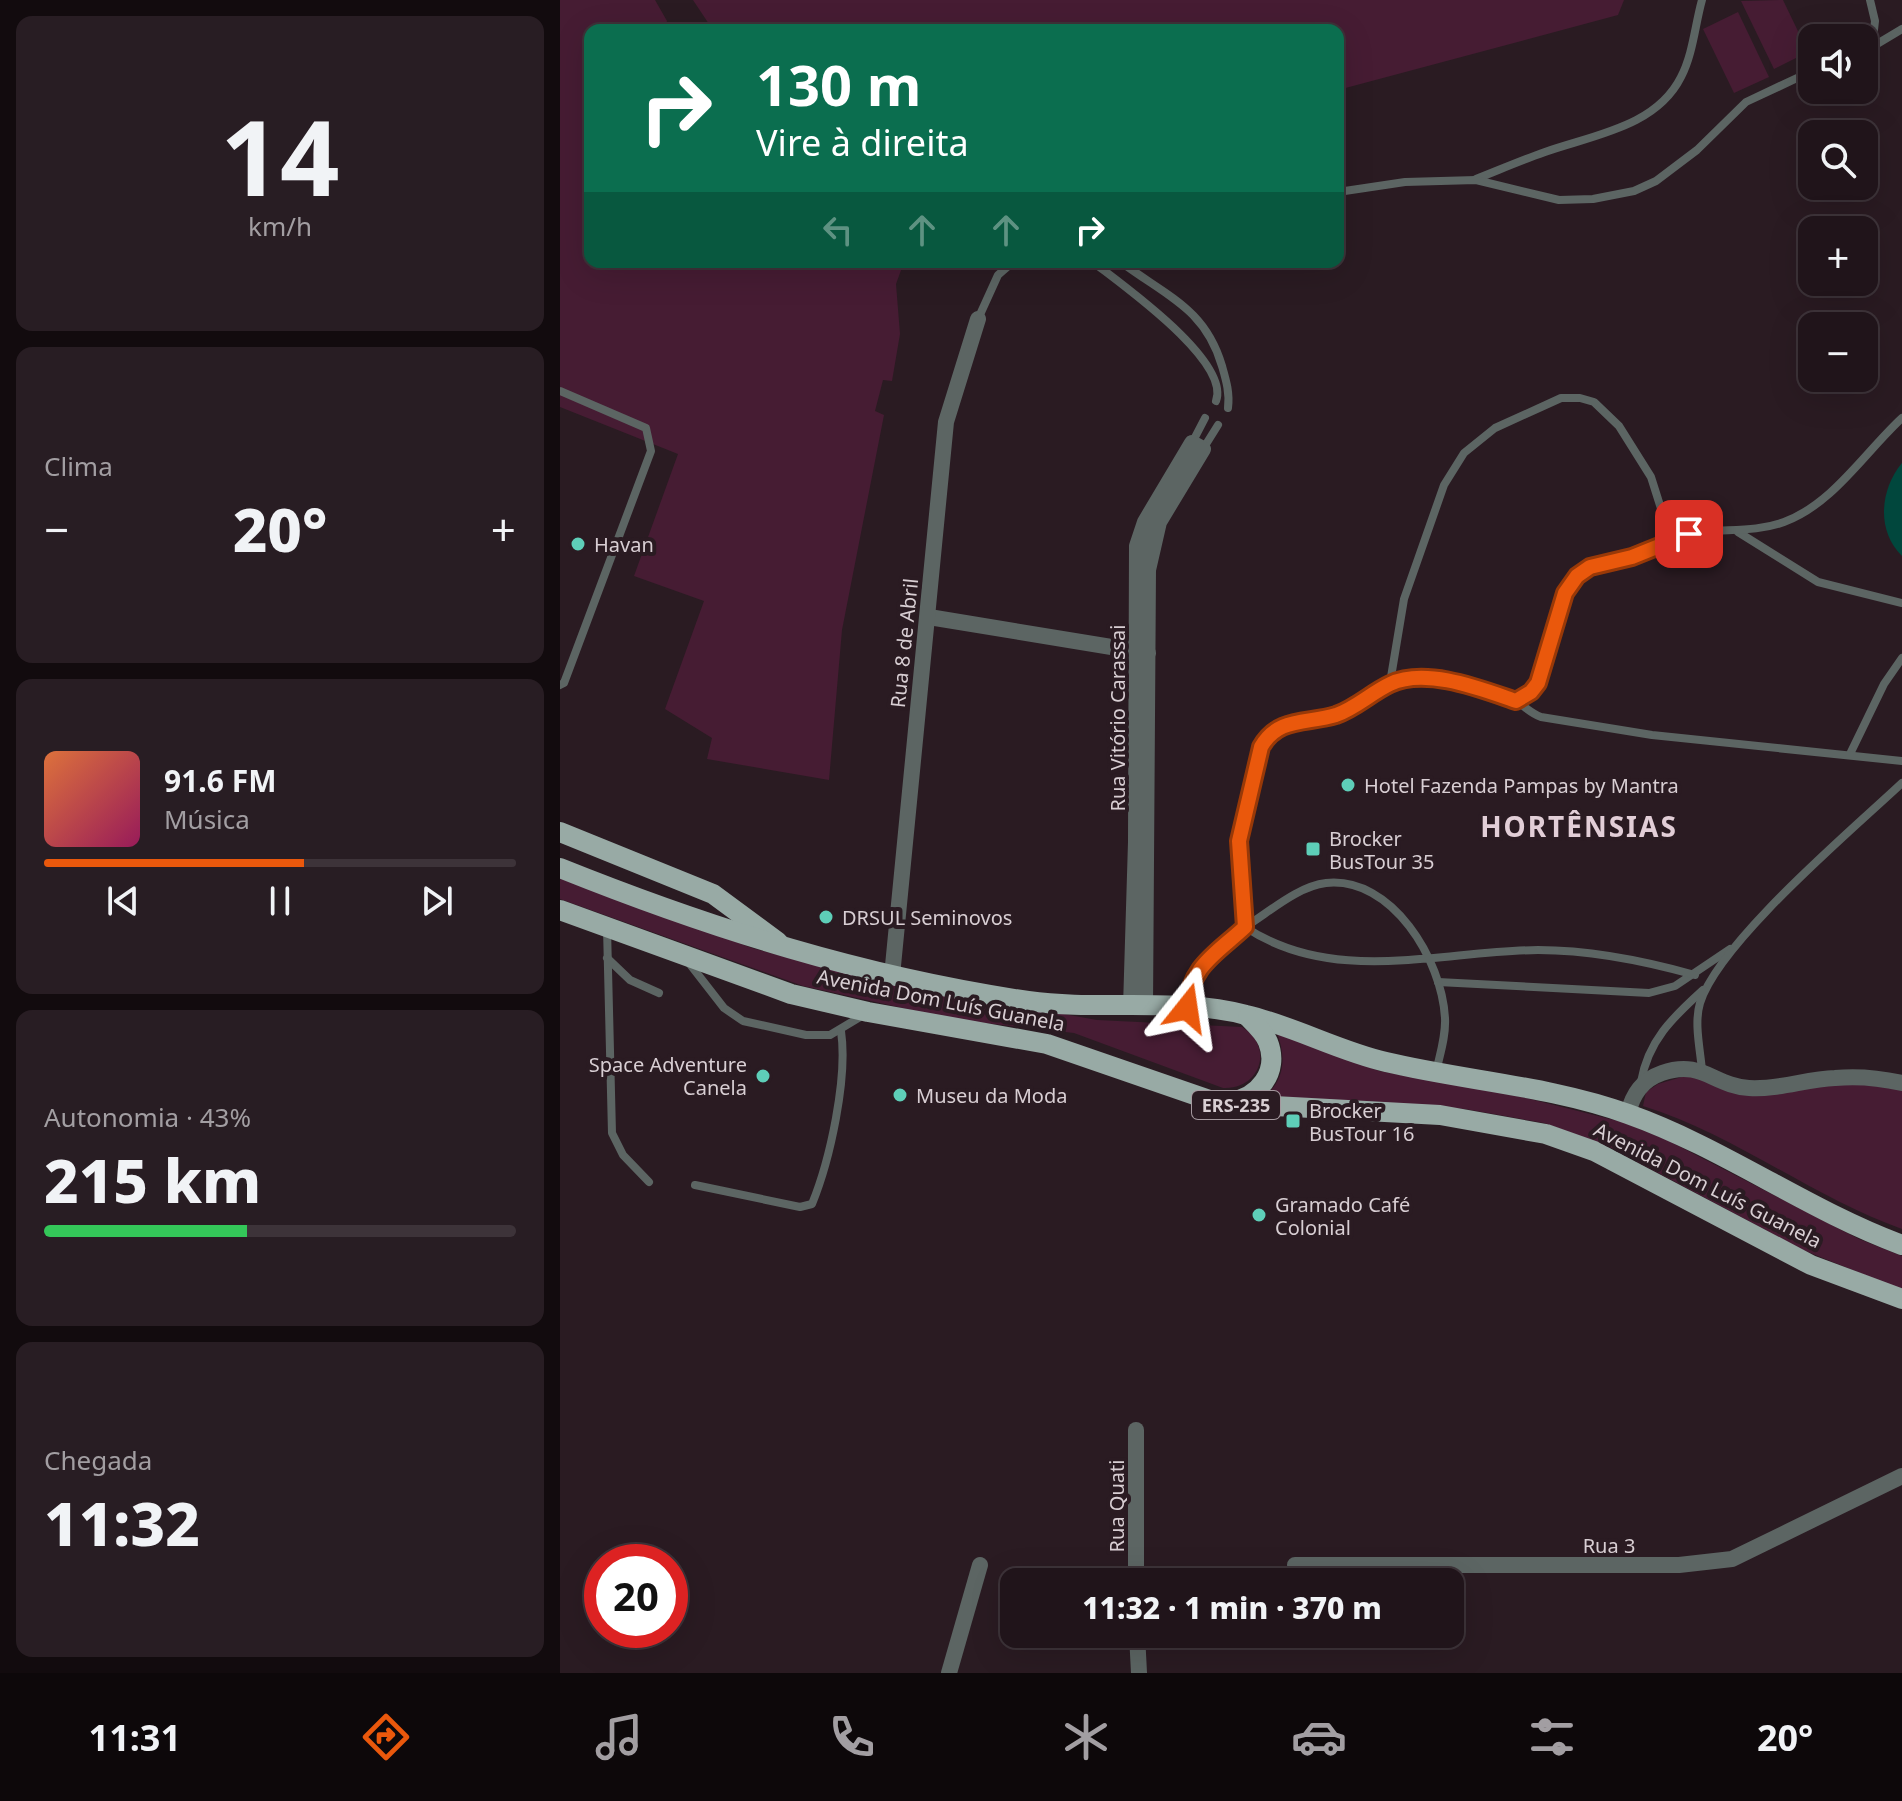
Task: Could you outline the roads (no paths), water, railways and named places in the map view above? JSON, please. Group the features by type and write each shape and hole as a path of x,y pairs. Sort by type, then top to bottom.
{"main road":[{"path":"560,832 713,894 787,950"},
{"name":"Avenida Dom Luís Guanela","path":"560,868 787,950 892,976 1037,1002 1187,1008 1246,1015 1367,1057 1435,1073 1543,1092 1628,1113 1706,1148 1825,1211 1902,1245"},
{"name":"Avenida Dom Luís Guanela","path":"560,910 791,994 868,1012 1047,1044 1218,1103 1440,1115 1546,1134 1608,1158 1811,1265 1902,1299"},
{"path":"1218,1103 1248,1098 1261,1089 1269,1074 1268,1042 1246,1015"}],"street":[{"name":"Rua 8 de Abril","path":"892,976 946,422 978,319"},
{"name":"Rua Vitório Carassai","path":"1138,1007 1143,653 1148,570 1154,536 1198,446"},
{"path":"929,617 1143,653"},
{"path":"1628,1113 1641,1085 1659,1074 1684,1068 1702,1070 1735,1086 1751,1088 1834,1077 1902,1083"},
{"name":"Rua Quati","path":"1136,1430 1136,1568"},
{"name":"Rua 3","path":"1295,1565 1679,1565 1732,1559 1902,1476"},
{"path":"949,1673 980,1565"},
{"path":"1138,1648 1139,1673"}],"lane":[{"path":"1476,180 1534,155 1616,129 1652,111 1666,100 1682,76 1702,0"},
{"path":"1870,0 1874,24"},
{"path":"1878,43 1902,29"},
{"path":"1344,191 1405,182 1476,180 1559,200 1593,199 1634,191 1656,181 1697,150 1746,102 1798,78"},
{"path":"978,319 998,275 1006,268"},
{"path":"1100,268 1178,330 1218,388 1216,401"},
{"path":"1129,268 1201,320 1215,342 1228,386 1228,408"},
{"path":"1178,330 1191,312"},
{"path":"560,391 646,428 651,451 564,683 560,685"},
{"path":"1390,683 1404,599 1444,485 1464,453 1495,428 1561,398 1594,402 1619,426 1651,477 1671,540"},
{"path":"1198,446 1205,418"},
{"path":"1516,701 1531,692 1538,683 1565,593 1577,576 1590,567 1632,557 1671,540 1711,531 1738,532 1784,522 1816,503 1902,418"},
{"path":"1198,446 1218,425"},
{"path":"1738,532 1818,582 1902,603"},
{"path":"1850,754 1884,684 1902,658"},
{"path":"1245,927 1239,841 1261,747 1268,734 1293,722 1339,714 1390,683 1411,678 1484,690 1516,701 1526,711 1541,717 1652,735 1902,761"},
{"path":"1438,982 1649,993 1675,986 1737,944 1902,783"},
{"path":"1187,1008 1188,990 1197,970 1245,927 1304,890 1325,883 1351,884 1377,894 1402,918 1428,958 1438,982 1445,1021 1435,1073"},
{"path":"607,927 612,1133 623,1155 649,1182"},
{"path":"1245,927 1265,940 1322,957 1358,962 1491,951 1585,953 1695,975"},
{"path":"1641,1085 1646,1056 1656,1037 1706,987 1737,944"},
{"path":"683,956 724,1008 743,1021 806,1035 841,1031 868,1012"},
{"path":"607,958 630,980 659,993"},
{"path":"1702,1070 1698,1026 1699,1006 1706,987"},
{"path":"695,1185 800,1207 812,1204 842,1082 845,1055 841,1031"}],"place":[{"name":"Havan","path":"578,544"},
{"name":"Hotel Fazenda Pampas by Mantra","path":"1348,785"},
{"name":"Brocker BusTour 35","path":"1313,849"},
{"name":"DRSUL Seminovos","path":"826,917"},
{"name":"Space Adventure Canela","path":"763,1076"},
{"name":"Museu da Moda","path":"900,1095"},
{"name":"Brocker BusTour 16","path":"1293,1121"},
{"name":"Gramado Café Colonial","path":"1259,1215"}],"district":[{"name":"HORTÊNSIAS","path":"1579,826"}]}
